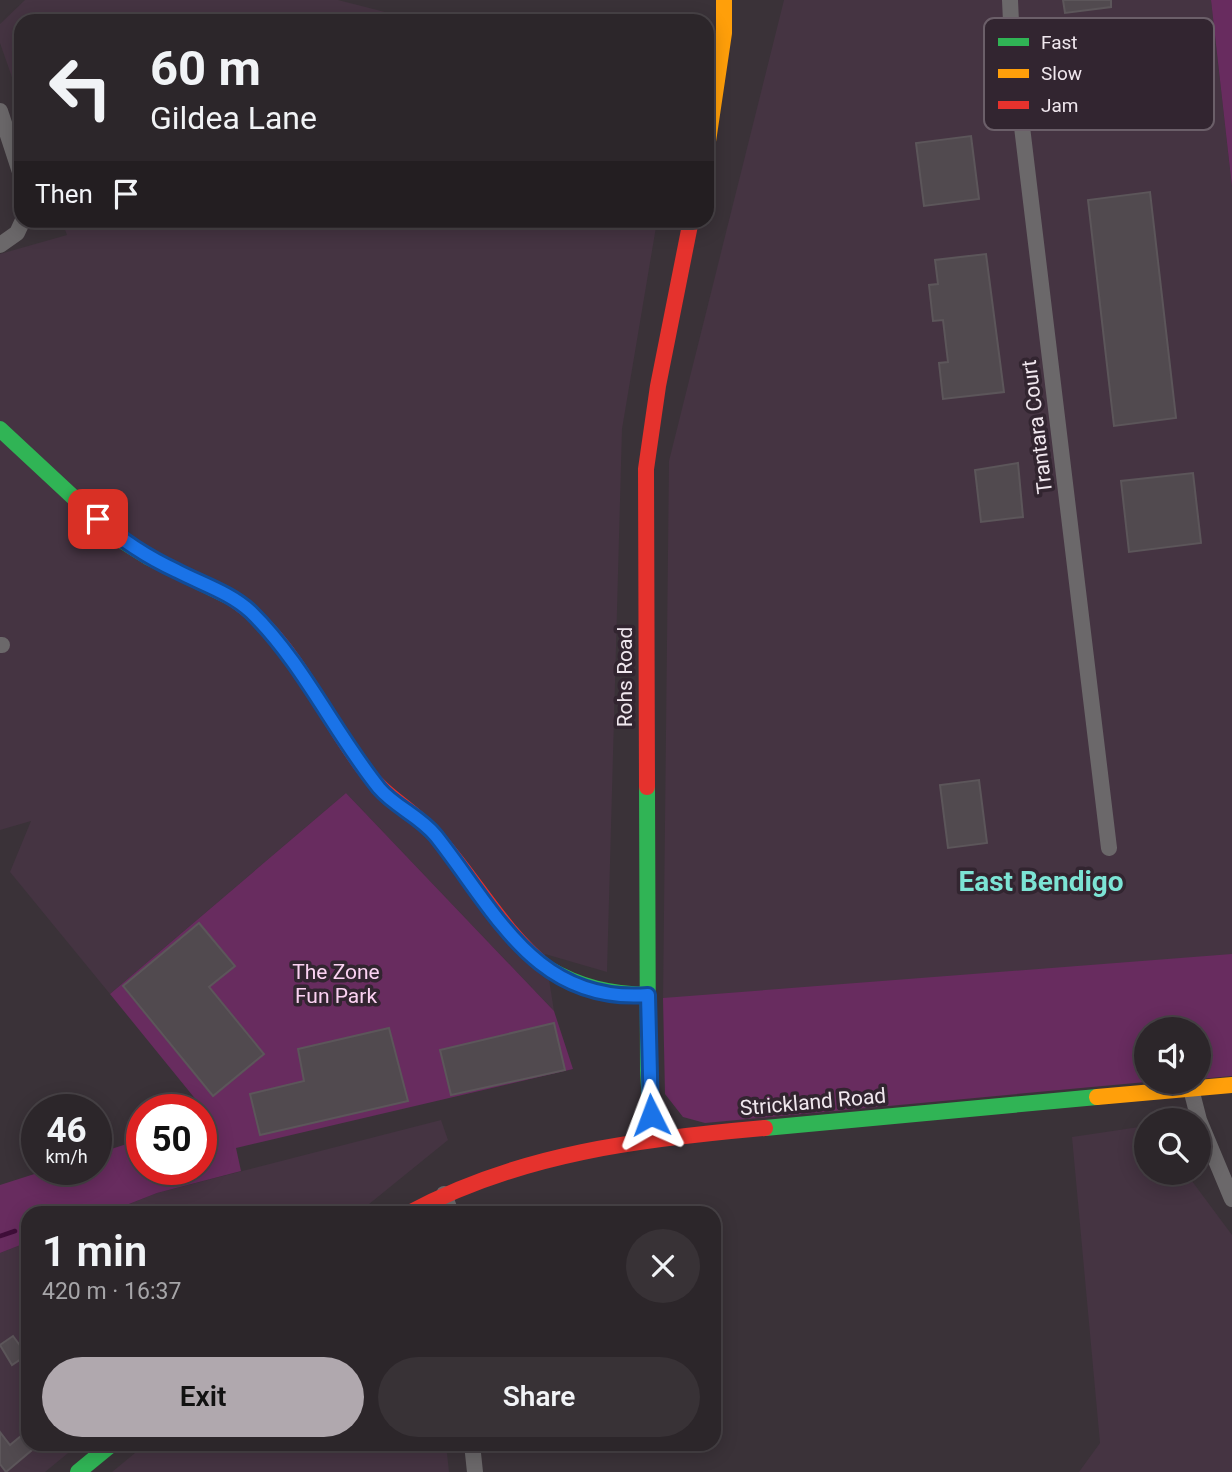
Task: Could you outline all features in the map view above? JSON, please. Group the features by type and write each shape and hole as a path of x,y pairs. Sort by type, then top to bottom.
{"main road":[{"path":"714,108 720,73 724,0"},
{"path":"714,18 720,73"},
{"name":"Rohs Road","path":"652,1138 648,995 646,469 656,395 689,228"},
{"path":"0,429 131,547 237,600 252,614 298,670 382,791 427,826 510,934 535,962 588,991 612,996 648,995"},
{"name":"Strickland Road","path":"1211,1087 1232,1085"},
{"name":"Strickland Road","path":"424,1206 444,1194 553,1155 652,1138 1136,1094"},
{"path":"78,1472 104,1451"}],"street":[{"name":"Trantara Court","path":"1010,0 1011,18"},
{"path":"0,111 14,154"},
{"name":"Trantara Court","path":"1022,130 1109,848"},
{"path":"0,245 17,233 19,228"},
{"path":"1211,1155 1232,1199"},
{"path":"444,1194 448,1206"},
{"path":"473,1451 475,1472"}],"shaded area":[{"path":"25,0 338,0 393,14 14,14 14,83 0,43 0,24"},
{"path":"784,0 1211,0 1213,18 984,18 984,130 1214,130 1214,27 1232,187 1232,955 663,1002 669,461"},
{"path":"64,228 656,228 622,429 607,972 545,954 554,1011 346,793 110,994 10,872 31,821 0,830 0,254 67,235"},
{"path":"441,1120 448,1140 367,1206 124,1206 188,1185 217,1185 217,1178"},
{"path":"1134,1128 1134,1185 1195,1185 1232,1235 1232,1472 1079,1472 1100,1443 1072,1137"},
{"path":"21,1245 21,1451 70,1451 45,1472 0,1472 0,1253"},
{"path":"138,1451 447,1451 449,1472 112,1472"}],"green space":[{"path":"1211,0 1232,0 1232,187 1214,18"},
{"name":"The Zone Fun Park","path":"346,793 554,1011 573,1069 236,1148 241,1171 217,1177 217,1094 191,1094 110,994"},
{"path":"1232,954 1232,1076 1211,1078 1211,1017 1134,1017 1134,1083 705,1123 683,1117 665,1094 663,998"},
{"name":"The Zone Fun Park","path":"126,1144 126,1185 188,1185 124,1206 21,1206 21,1245 0,1253 0,1185 21,1178 21,1185 112,1185 112,1149"}],"building":[{"path":"1063,0 1111,0 1111,7 1065,13"},
{"path":"971,136 979,199 924,206 916,143"},
{"path":"1150,192 1176,418 1114,426 1088,200"},
{"path":"986,254 1004,392 943,399 939,363 948,362 943,320 933,321 929,285 938,284 935,260"},
{"path":"1018,463 1023,517 981,522 975,470"},
{"path":"1193,473 1201,543 1129,552 1121,481"},
{"path":"979,780 987,843 948,848 940,785"},
{"path":"199,923 235,966 209,987 264,1054 215,1094 211,1094 123,986"},
{"path":"554,1023 565,1070 451,1095 440,1050"},
{"path":"389,1028 408,1101 260,1135 250,1094 304,1081 298,1049"},
{"path":"13,1336 21,1347 21,1359 12,1365 0,1345"},
{"path":"0,1432 10,1445 21,1436 21,1451 31,1451 6,1472 0,1464"}],"waterway":[{"path":"0,1236 15,1231"}],"traffic: fast":[{"path":"0,429 116,537 148,557 230,597"},
{"path":"647,787 648,1070 652,1138"},
{"path":"547,968 572,981 596,989 648,995"},
{"path":"765,1128 1097,1097"},
{"path":"78,1472 104,1451"}],"traffic: slow":[{"path":"714,101 724,33 724,0"},
{"path":"1097,1097 1232,1085"}],"traffic: jam":[{"path":"647,787 646,469 658,386 689,228"},
{"path":"230,597 252,613 271,632 372,779 434,834 515,937 547,968"},
{"path":"424,1206 494,1176 582,1152 672,1137 765,1128"}],"district":[{"name":"East Bendigo","path":"1041,881"}],"route":[{"path":"98,519 131,547 237,600 252,614 298,670 382,791 427,826 510,934 535,962 547,971 588,991 612,996 648,995 651,1115"}]}
